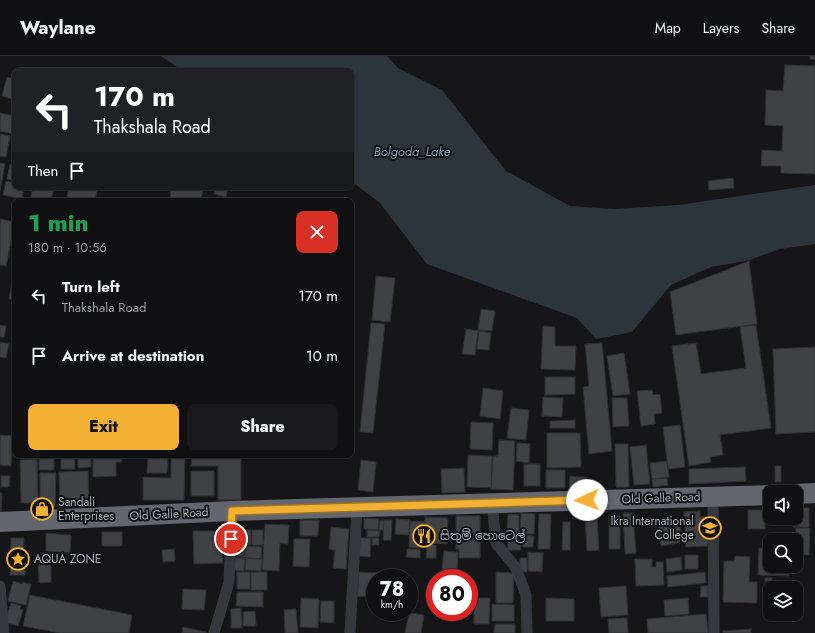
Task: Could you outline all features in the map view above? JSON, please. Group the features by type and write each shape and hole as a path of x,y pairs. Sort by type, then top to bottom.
{"highway":[{"path":"803,494 815,493"},
{"name":"Old Galle Road","path":"0,522 357,506 763,495"}],"street":[{"path":"713,496 714,633"},
{"path":"492,502 496,543 516,568 526,595 527,633"},
{"path":"350,633 357,506"},
{"path":"214,633 229,582 232,511"},
{"path":"0,586 4,633"}],"water":[{"name":"Bolgoda_Lake","path":"161,56 387,56 398,68 442,90 506,171 570,206 614,209 678,205 815,185 815,244 780,249 750,260 711,267 671,285 632,332 596,339 577,318 427,264 379,202 354,183 354,68 179,68"}],"building":[{"path":"810,56 815,56 815,60 810,59"},
{"path":"785,65 815,66 815,174 781,173 781,166 761,166 762,150 782,151 783,126 765,125 766,90 783,91"},
{"path":"7,77 12,78 12,99 2,96"},
{"path":"0,113 12,115 12,134 0,131"},
{"path":"0,134 10,136 6,157 0,156"},
{"path":"0,163 5,164 0,191"},
{"path":"10,164 12,164 12,180 7,179"},
{"path":"733,178 734,188 709,190 708,181"},
{"path":"6,181 12,182 12,190 24,190 22,198 3,195"},
{"path":"32,190 53,190 52,198 31,198"},
{"path":"68,190 97,190 96,198 67,198"},
{"path":"171,190 203,190 201,198 170,198"},
{"path":"215,190 227,190 226,197 214,194"},
{"path":"0,219 12,221 12,237 6,266 0,265"},
{"path":"749,261 757,324 676,335 670,292"},
{"path":"376,276 395,278 390,322 372,320"},
{"path":"12,282 12,300 9,299"},
{"path":"481,309 495,311 492,331 478,330"},
{"path":"371,323 385,324 373,433 360,432"},
{"path":"0,325 6,326 4,337 0,337"},
{"path":"756,325 771,428 720,435 723,455 710,457 711,462 689,466 672,346 696,343 701,374 746,368 740,327"},
{"path":"543,326 555,327 555,346 576,346 575,370 541,369"},
{"path":"466,329 478,331 475,355 462,354"},
{"path":"479,331 491,333 489,350 477,349"},
{"path":"0,342 9,344 6,358 0,357"},
{"path":"602,343 612,451 589,454 583,387 589,386 585,344"},
{"path":"815,347 815,432 776,434 773,349"},
{"path":"624,353 630,394 613,396 607,356"},
{"path":"545,377 575,377 575,394 545,395"},
{"path":"483,388 503,391 500,419 480,416"},
{"path":"652,390 653,395 660,394 662,413 654,414 655,424 641,426 637,391"},
{"path":"543,397 563,398 562,417 542,416"},
{"path":"612,398 627,398 629,426 613,427"},
{"path":"511,408 529,410 526,440 507,438"},
{"path":"575,420 575,428 550,428 550,421"},
{"path":"471,422 493,423 492,450 470,449"},
{"path":"680,425 685,467 668,469 663,427"},
{"path":"547,433 580,433 581,467 547,468"},
{"path":"0,435 12,436 11,466 0,465"},
{"path":"499,440 515,441 513,490 491,489 493,456 498,456"},
{"path":"517,443 530,444 529,463 516,461"},
{"path":"615,444 628,444 629,487 616,487"},
{"path":"646,445 650,484 634,485 630,447"},
{"path":"468,455 492,456 491,488 467,487"},
{"path":"39,458 54,458 54,470 39,470"},
{"path":"61,458 74,458 75,469 61,469"},
{"path":"78,458 91,458 91,467 78,468"},
{"path":"93,458 121,458 122,462 116,462 116,476 93,477"},
{"path":"148,458 168,458 167,473 147,473"},
{"path":"171,458 185,458 184,500 143,500 143,477 171,478"},
{"path":"192,458 241,458 241,500 218,500 218,466 191,466"},
{"path":"37,459 38,503 21,503 20,460"},
{"path":"361,460 376,462 373,492 358,490"},
{"path":"667,461 669,477 652,479 650,463"},
{"path":"524,464 540,464 540,486 524,486"},
{"path":"775,466 781,466 781,482 775,482"},
{"path":"745,467 746,481 689,484 689,469"},
{"path":"464,468 465,492 442,493 441,469"},
{"path":"546,470 565,470 565,488 546,488"},
{"path":"88,471 89,504 60,505 59,472"},
{"path":"191,471 214,471 214,496 191,496"},
{"path":"40,473 56,473 55,507 40,507"},
{"path":"1,476 10,476 9,487 1,487"},
{"path":"570,476 587,477 586,490 569,488"},
{"path":"667,478 668,485 653,487 652,479"},
{"path":"0,492 2,493 1,513 0,513"},
{"path":"803,508 809,508 809,527 793,527 793,525 803,525"},
{"path":"748,510 763,510 763,525 765,525 765,529 748,529"},
{"path":"700,511 700,517 706,517 706,526 698,526 699,536 707,535 708,546 686,547 684,512"},
{"path":"521,513 535,514 534,534 520,534"},
{"path":"623,513 633,513 636,553 625,554"},
{"path":"508,514 519,515 519,534 507,533"},
{"path":"539,514 551,514 550,549 538,549"},
{"path":"597,515 599,550 587,551 585,516"},
{"path":"456,516 480,516 480,558 459,558 459,549 456,549"},
{"path":"609,516 620,516 620,549 609,549"},
{"path":"425,517 448,518 447,544 424,543"},
{"path":"364,518 379,519 378,530 364,529"},
{"path":"672,518 673,527 680,526 683,542 661,546 657,520"},
{"path":"396,519 410,520 409,535 395,534"},
{"path":"300,520 319,520 318,536 300,536"},
{"path":"380,520 384,520 383,530 379,530"},
{"path":"384,520 392,520 391,540 383,540"},
{"path":"410,521 424,522 423,548 409,547"},
{"path":"563,522 570,522 570,550 562,550"},
{"path":"265,524 289,525 288,544 280,543 279,571 262,570"},
{"path":"331,527 349,529 346,569 333,568 335,550 329,549"},
{"path":"796,528 810,528 809,555 803,555 803,533 796,533"},
{"path":"236,530 244,530 244,546 236,546"},
{"path":"245,530 251,530 251,545 245,545"},
{"path":"252,530 263,530 263,545 252,545"},
{"path":"367,530 380,531 379,537 367,537"},
{"path":"193,531 222,531 223,563 194,564"},
{"path":"102,532 122,532 122,546 102,546"},
{"path":"46,533 71,535 70,553 46,551"},
{"path":"508,535 521,536 521,550 508,550"},
{"path":"523,535 534,536 533,547 523,547"},
{"path":"11,538 24,538 23,562 26,562 25,575 10,575"},
{"path":"360,538 371,538 370,557 359,556"},
{"path":"372,538 379,538 379,545 372,545"},
{"path":"294,539 310,539 309,567 293,566"},
{"path":"427,544 436,545 436,558 426,558"},
{"path":"245,546 262,547 261,559 245,558"},
{"path":"235,547 244,547 244,557 235,557"},
{"path":"759,548 763,548 763,573 789,573 789,576 758,575"},
{"path":"174,549 175,561 163,562 162,550"},
{"path":"407,549 420,549 420,558 406,557"},
{"path":"444,551 458,552 457,569 442,569"},
{"path":"528,552 543,553 542,572 528,571"},
{"path":"38,553 51,553 51,582 39,583"},
{"path":"685,555 698,555 698,569 685,569"},
{"path":"735,556 750,557 749,582 757,582 757,603 723,602 724,561 734,561"},
{"path":"681,557 682,570 667,572 666,559"},
{"path":"235,558 245,558 244,571 234,570"},
{"path":"246,558 262,559 261,571 245,570"},
{"path":"520,558 527,558 527,572 520,572"},
{"path":"635,559 652,559 652,567 656,567 656,562 663,562 664,585 636,586"},
{"path":"237,572 250,572 250,589 237,589"},
{"path":"251,572 267,572 267,590 251,590"},
{"path":"359,572 366,572 366,596 357,596"},
{"path":"496,572 514,573 513,603 496,603"},
{"path":"705,572 706,583 668,587 667,576"},
{"path":"765,578 772,578 772,581 765,581"},
{"path":"13,581 22,584 22,582 31,584 26,605 8,601"},
{"path":"626,586 628,615 601,617 599,588"},
{"path":"701,586 708,586 708,597 700,597"},
{"path":"183,589 206,590 204,610 182,609"},
{"path":"237,592 263,592 263,607 236,606"},
{"path":"30,595 132,615 129,633 60,633 23,626"},
{"path":"301,598 319,599 318,628 300,627"},
{"path":"478,598 490,598 489,624 474,624 474,621 478,621"},
{"path":"546,598 574,599 574,621 546,621"},
{"path":"688,598 689,614 665,616 664,600"},
{"path":"321,601 334,601 334,623 320,622"},
{"path":"11,603 21,606 20,609 23,610 18,626 5,622"},
{"path":"492,604 514,605 514,621 492,621"},
{"path":"241,608 242,628 231,628 231,609"},
{"path":"296,609 298,633 285,633 284,610"},
{"path":"255,611 256,626 243,626 243,612"},
{"path":"418,614 424,615 421,633 405,633 407,621 418,621"},
{"path":"706,614 708,633 648,633 647,619"},
{"path":"627,618 628,633 609,633 608,619"},
{"path":"495,624 515,624 515,633 494,633"},
{"path":"183,627 206,632 206,633 182,633"},
{"path":"751,629 751,633 723,633 723,631"}],"place":[{"name":"Sandali Enterprises","path":"42,509"},
{"name":"Ikra International College","path":"710,528"},
{"name":"සිතුම් හොටෙල්","path":"424,536"},
{"name":"AQUA ZONE","path":"18,559"}],"route":[{"path":"231,539 232,511 587,500"}]}
